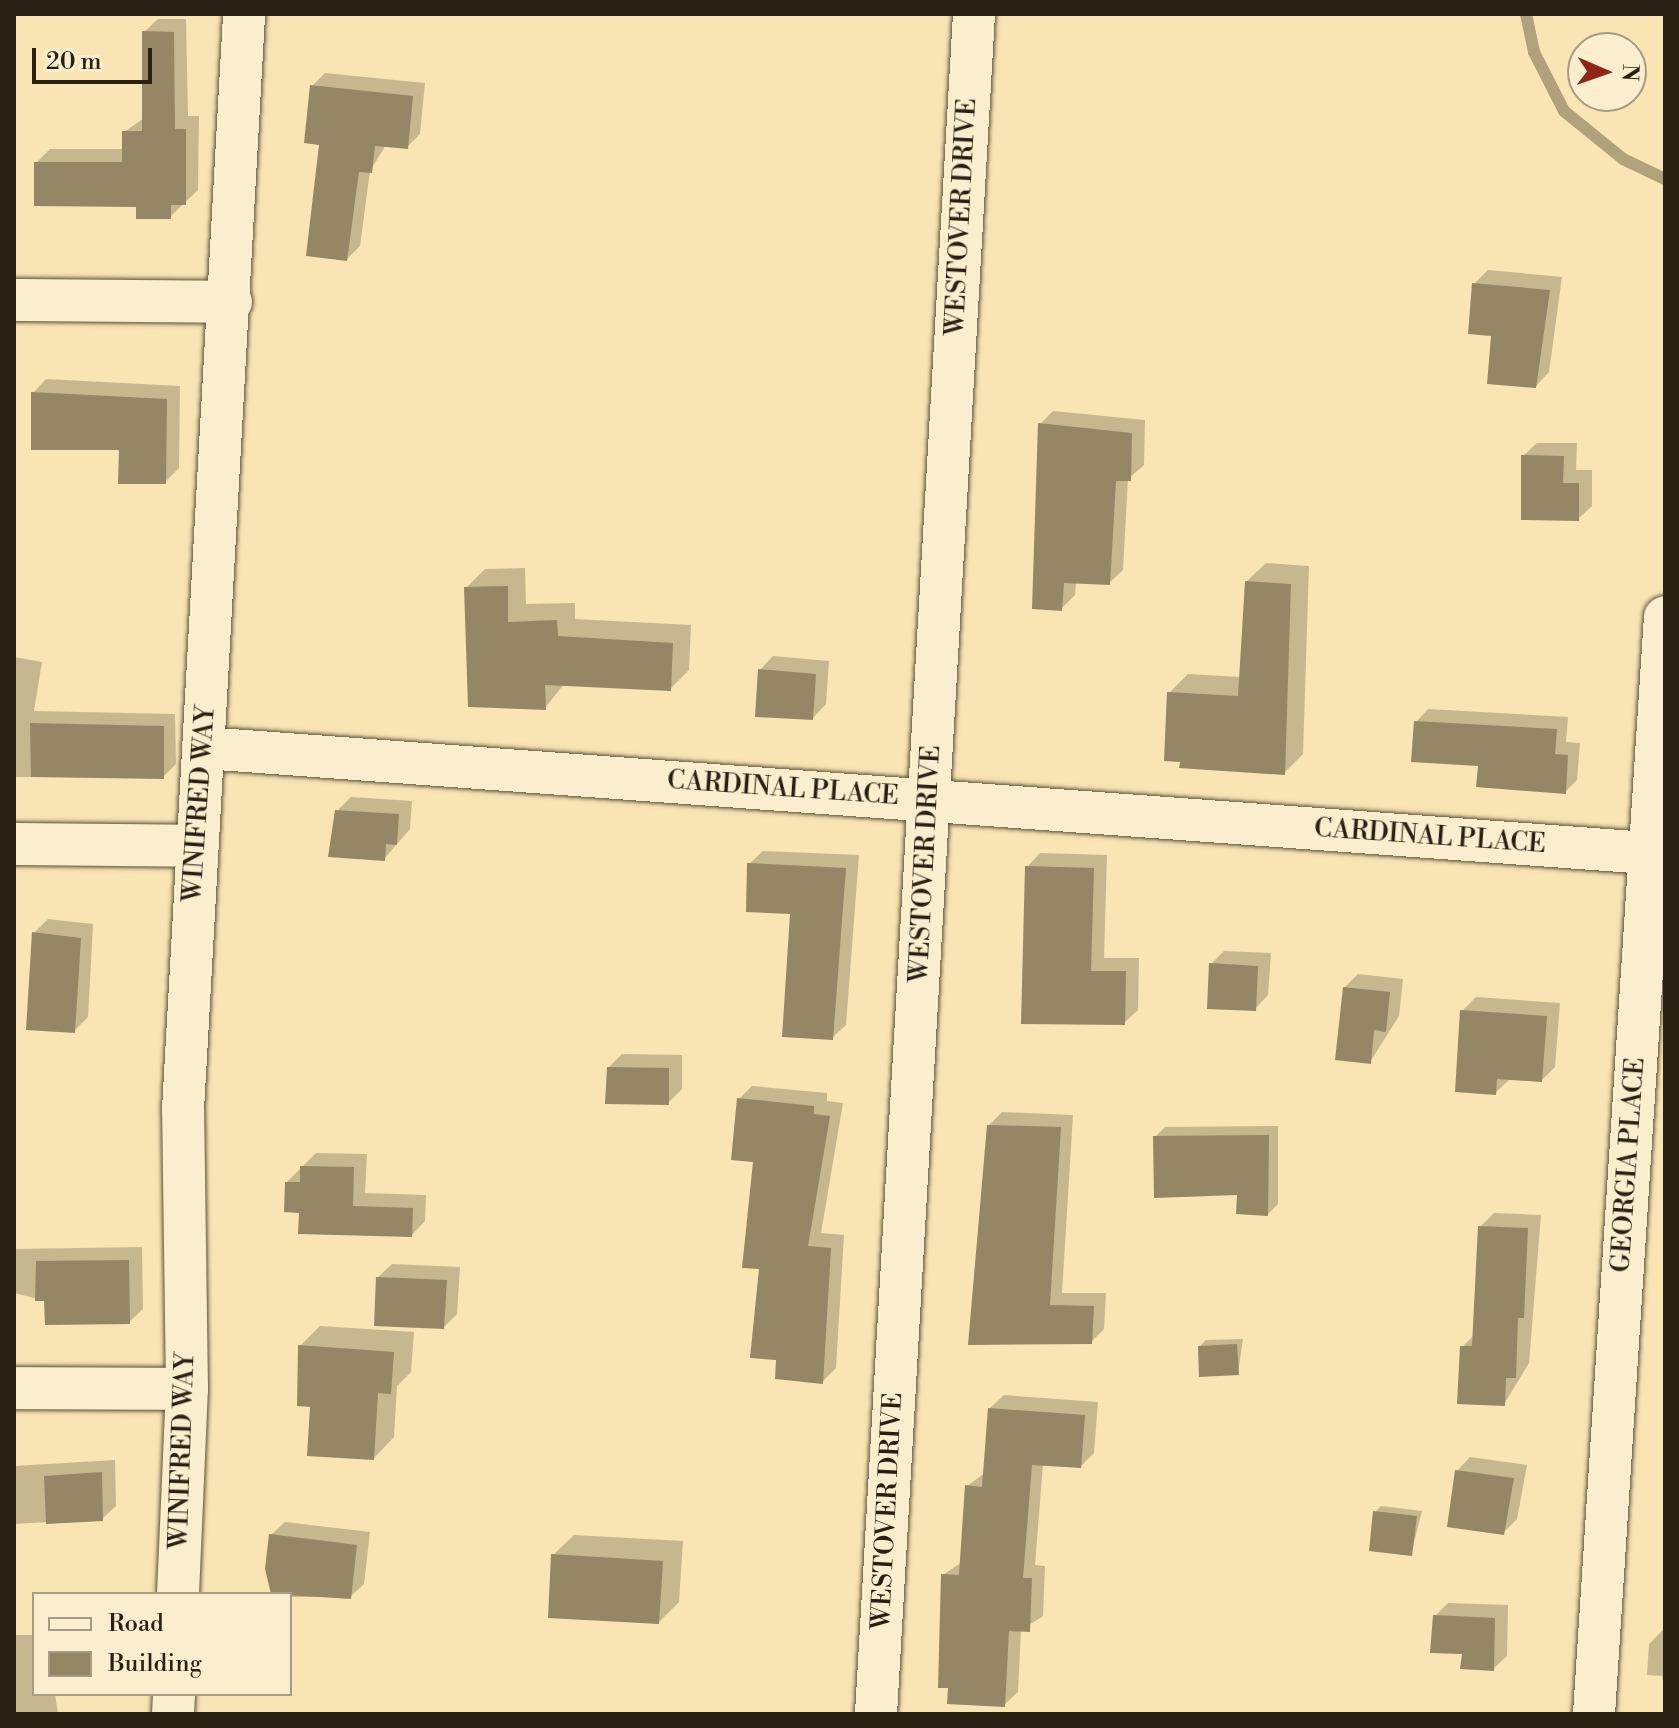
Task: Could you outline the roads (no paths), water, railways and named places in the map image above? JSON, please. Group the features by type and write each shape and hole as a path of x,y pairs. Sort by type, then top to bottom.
{"street":[{"name":"WINIFRED WAY","path":"178,1592 187,1389 183,1110 195,846 204,748 231,302 244,14"},
{"name":"WESTOVER DRIVE","path":"876,1714 974,14"},
{"path":"14,300 231,302"},
{"name":"GEORGIA PLACE","path":"1594,1714 1665,617"},
{"name":"CARDINAL PLACE","path":"204,748 1649,853"},
{"path":"14,844 195,846"},
{"path":"14,1388 187,1389"}],"waterway":[{"path":"1526,14 1534,52 1564,111 1623,159 1665,179"}]}
